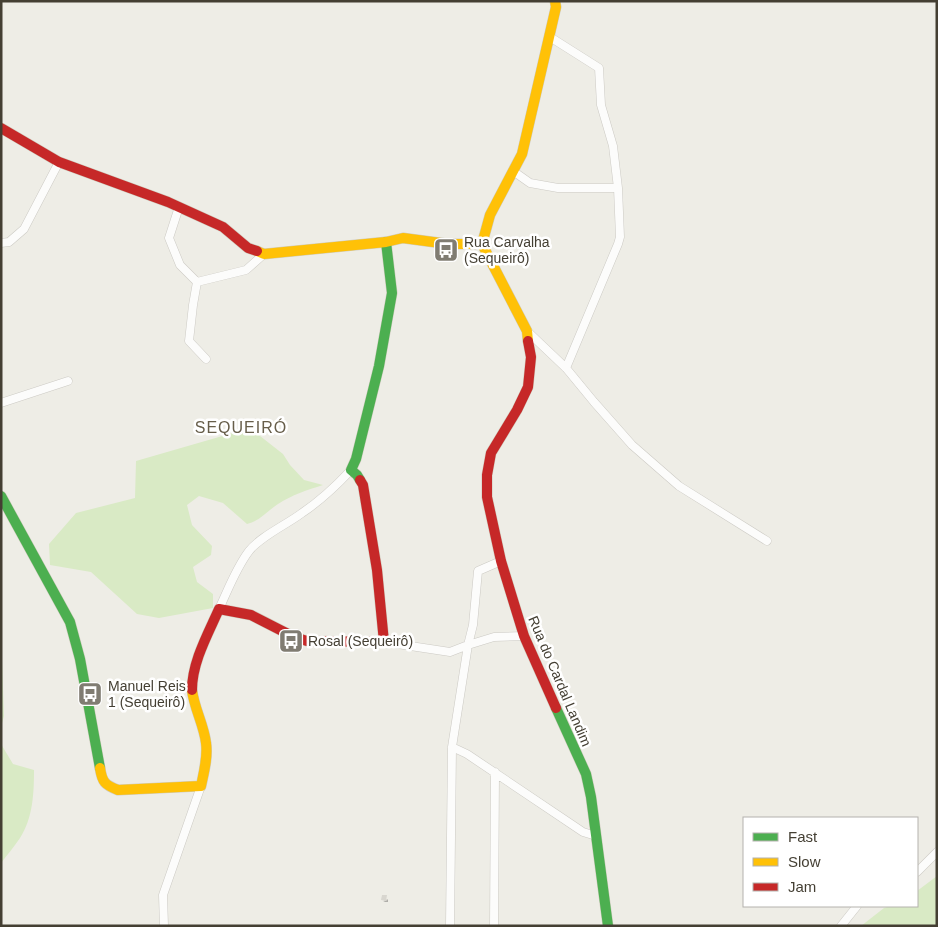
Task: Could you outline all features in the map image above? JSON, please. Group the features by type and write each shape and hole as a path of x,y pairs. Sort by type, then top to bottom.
{"street":[{"path":"1,128 59,162 223,227 248,248 264,254 386,242 403,238 448,244 482,244 490,215 522,154 550,37 556,7 555,1"},
{"path":"550,37 600,68 601,104 613,146 618,188 620,237 618,244 566,368"},
{"path":"1,243 9,242 24,229 59,162"},
{"path":"513,171 530,183 558,188 618,188"},
{"path":"179,208 169,238 180,265 197,282"},
{"path":"164,926 163,895 201,786 207,757 206,738 195,706 192,686 195,667 240,563 250,549 338,485 351,470 356,458 379,366 392,293 386,242"},
{"name":"Rua do Cardal Landim","path":"482,244 527,330 531,357 528,387 517,410 491,453 487,475 487,497 501,562 524,636 586,774 591,797 608,926"},
{"path":"197,282 246,270 264,254"},
{"path":"197,282 189,341 206,359"},
{"path":"527,330 566,368 632,445 679,486 767,541"},
{"path":"1,403 68,381"},
{"path":"351,470 357,475 363,485 378,570 384,642"},
{"path":"1,496 70,622 80,659 101,776 107,786 118,790 201,786"},
{"path":"450,926 452,747 468,645 473,625 478,572 501,562"},
{"path":"219,609 251,615 294,637 307,641 384,642 450,652 494,638 524,636"},
{"path":"452,747 495,772 583,832 596,836"},
{"path":"494,926 495,772"},
{"path":"918,871 937,852"},
{"path":"841,926 857,907"}],"green space":[{"path":"250,428 283,454 304,480 323,485 289,498 252,523 247,524 223,503 199,496 187,505 192,525 212,546 211,555 193,567 197,582 213,594 213,608 159,618 137,614 91,572 50,565 49,544 76,513 135,498 136,461"},
{"path":"1,634 4,716 1,727"},
{"path":"1,744 13,764 34,770 33,796 28,822 20,838 1,863"},
{"path":"937,876 937,926 861,926 887,907 918,907 918,890"}],"building":[{"path":"382,895 387,895 386,901 381,900"}],"traffic: fast":[{"path":"360,480 351,470 356,459 379,366 392,293 386,242"},
{"path":"1,496 70,622 80,659 100,768"},
{"path":"556,708 586,774 591,797 608,926"}],"traffic: slow":[{"path":"528,341 527,331 482,244 490,215 522,154 556,7 555,1"},
{"path":"257,251 264,254 386,242 403,238 448,244 482,244"},
{"path":"100,768 105,782 118,790 201,786 206,759 206,743 192,690"}],"traffic: jam":[{"path":"1,128 59,162 168,202 223,227 248,248 257,251"},
{"path":"528,341 531,357 528,387 517,410 491,453 487,475 487,497 501,561 524,636 556,708"},
{"path":"192,690 198,659 219,609 251,615 294,637 307,641 384,642 377,570 363,485 360,480"}],"place":[{"name":"Rua Carvalha (Sequeirô)","path":"446,250"},
{"name":"Rosal (Sequeirô)","path":"291,641"},
{"name":"Manuel Reis 1 (Sequeirô)","path":"90,694"}],"district":[{"name":"SEQUEIRÓ","path":"241,427"}]}
